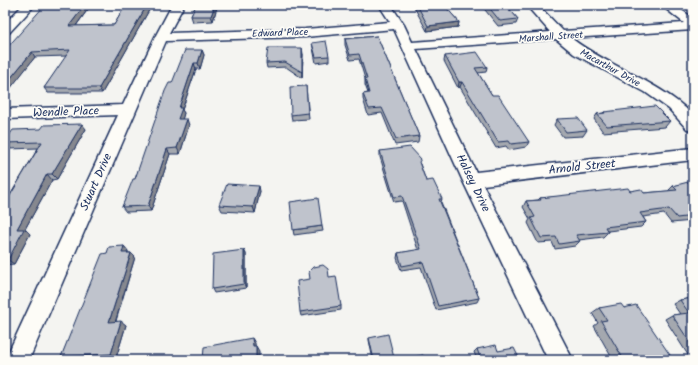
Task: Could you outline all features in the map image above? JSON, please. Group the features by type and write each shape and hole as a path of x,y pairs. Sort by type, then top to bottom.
{"street":[{"path":"5,30 29,5"},
{"name":"Stuart Drive","path":"16,360 161,37 178,5"},
{"name":"Halsey Drive","path":"385,5 398,25 471,179 561,360"},
{"name":"Macarthur Drive","path":"532,5 560,36 579,51 656,93 674,105 693,125"},
{"path":"667,5 693,25"},
{"name":"Edward Place","path":"161,37 305,33 398,25"},
{"name":"Marshall Street","path":"408,46 693,25"},
{"name":"Wendle Place","path":"5,114 128,110"},
{"name":"Arnold Street","path":"471,179 693,154"}],"building":[{"path":"45,5 85,5 69,26 114,25 126,5 147,5 99,88 44,88 70,50 32,52 5,85 5,50"},
{"path":"196,5 215,5 211,16 191,16"},
{"path":"417,5 444,5 459,22 428,26"},
{"path":"487,5 506,5 518,19 500,21"},
{"path":"377,36 419,136 396,139 382,108 369,109 363,94 369,93 365,79 367,79 359,54 350,55 345,39"},
{"path":"326,41 329,56 316,57 312,43"},
{"path":"268,48 302,48 302,72 285,62 266,63"},
{"path":"185,50 202,50 198,63 194,63 179,108 182,108 178,119 187,119 177,148 167,149 148,206 122,207 133,179 135,179 165,91 169,83 172,83"},
{"path":"477,52 487,67 475,68 492,95 498,95 529,142 511,144 509,141 498,142 462,82 459,82 445,56"},
{"path":"306,86 308,113 291,115 290,87"},
{"path":"655,106 670,121 607,126 597,114 605,113 604,112"},
{"path":"578,118 587,130 566,132 557,119"},
{"path":"82,124 52,174 47,174 17,229 24,229 8,260 5,260 5,204 42,142 5,143 5,141 13,130 41,129 44,125"},
{"path":"410,147 421,159 419,162 426,181 433,180 442,199 439,199 479,298 438,306 423,262 402,266 398,253 421,249 402,196 394,197 380,151"},
{"path":"693,182 693,216 677,218 669,209 640,213 646,222 605,227 608,232 576,235 580,241 559,244 556,237 541,238 531,218 535,217 526,201 541,200 540,198 628,188 630,191 641,189 644,193 677,190 673,186"},
{"path":"227,184 259,186 253,207 219,205"},
{"path":"318,198 322,226 293,230 290,202"},
{"path":"124,246 122,253 131,253 109,322 121,321 111,354 61,357 102,254 107,253 109,247"},
{"path":"244,250 244,284 212,289 213,254"},
{"path":"323,265 328,269 329,277 336,276 341,306 300,312 297,281 310,279 309,272 314,267"},
{"path":"693,298 693,347 672,315 689,313 680,300"},
{"path":"621,304 624,308 636,305 672,358 664,360 624,360 601,321 607,320 599,308"},
{"path":"388,334 394,358 374,360 369,338"},
{"path":"252,338 253,346 256,346 256,360 203,360 204,347"},
{"path":"496,345 498,351 514,348 520,360 481,360 477,349"},
{"path":"423,355 425,360 400,360"}]}
